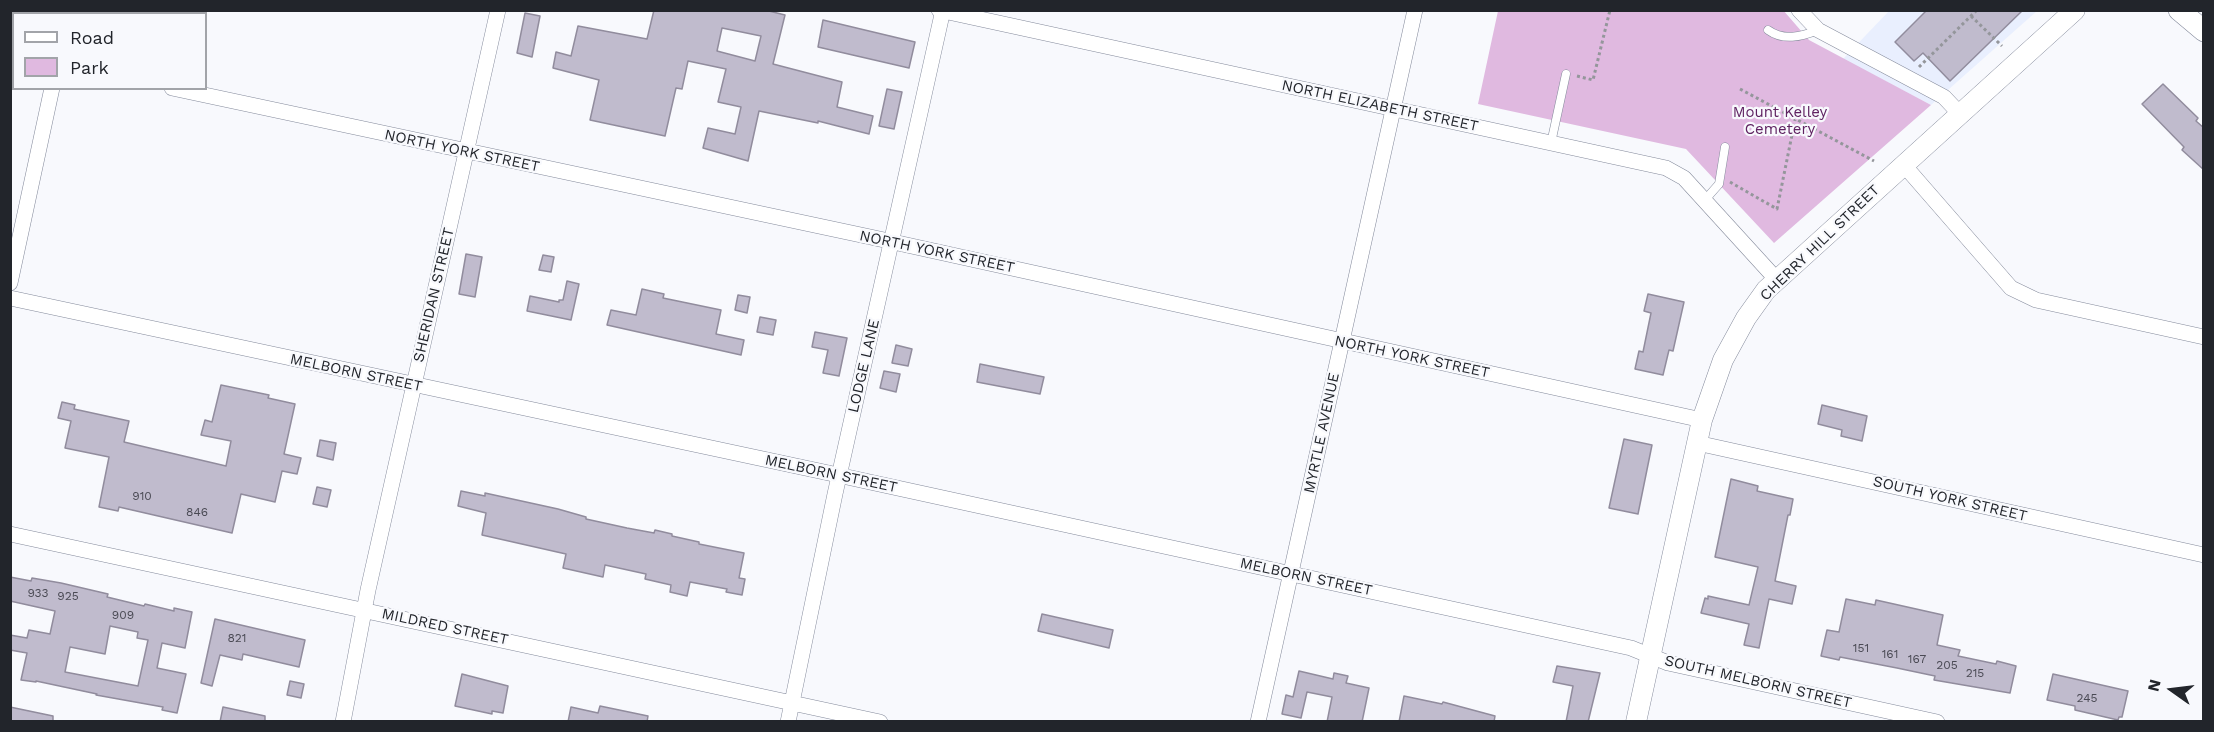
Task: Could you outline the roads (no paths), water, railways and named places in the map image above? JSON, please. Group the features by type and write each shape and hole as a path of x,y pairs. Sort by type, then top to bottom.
{"main road":[{"path":"2179,10 2204,31"}],"street":[{"name":"SHERIDAN STREET","path":"343,722 365,610 498,10"},
{"name":"MYRTLE AVENUE","path":"1258,722 1415,10"},
{"path":"1799,10 1818,30 1944,98 1960,114"},
{"name":"CHERRY HILL STREET","path":"1636,722 1702,420 1714,382 1734,339 1766,290 2075,10"},
{"name":"NORTH ELIZABETH STREET","path":"942,11 1673,171 1684,178 1777,280"},
{"name":"LODGE LANE","path":"788,722 839,476 942,11"},
{"path":"10,283 52,90"},
{"name":"NORTH YORK STREET","path":"181,90 891,242 1702,420"},
{"path":"1903,164 2011,288 2024,296 2204,337"},
{"name":"MELBORN STREET","path":"10,298 1631,648 1650,657"},
{"name":"SOUTH YORK STREET","path":"1697,443 2204,555"},
{"name":"MILDRED STREET","path":"10,534 880,722"},
{"name":"SOUTH MELBORN STREET","path":"1650,657 1668,663 1937,722"}],"lane":[{"path":"1768,30 1778,37 1804,35 1818,30"},
{"path":"1551,143 1566,74"},
{"path":"1704,201 1719,184 1725,147"}],"park label":[{"name":"Mount Kelley Cemetery","path":"1780,122"}]}
